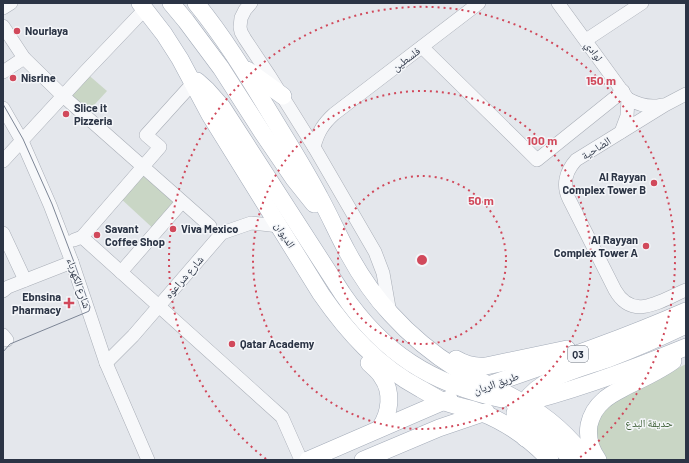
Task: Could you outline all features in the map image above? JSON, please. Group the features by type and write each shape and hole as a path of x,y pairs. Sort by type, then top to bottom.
{"main road":[{"path":"171,3 221,68 294,179 338,234"},
{"path":"196,3 220,34 241,66 297,157 359,272 372,291 390,313 412,335 426,347 457,368 476,398 499,421 525,438 544,453 550,460"},
{"name":"الديوان","path":"143,6 170,43 217,127 321,294 346,327 368,351 386,367 415,386 443,401"},
{"path":"241,66 283,96"},
{"path":"191,79 207,90 222,107 342,293 361,319 384,343 413,364 476,398 523,410 543,417 568,438 587,460"},
{"name":"طريق الريان","path":"363,460 439,428 476,398 686,311"},
{"path":"412,335 430,340 468,365 486,366 568,348 638,323 652,320 666,320"},
{"path":"525,438 522,424 523,410 540,386 557,377 636,347 686,325"},
{"path":"346,327 348,339 354,349 379,373 386,384 389,397 388,411 380,428"},
{"path":"598,460 591,448 588,434 590,420 593,413 602,402 617,392 665,367 686,348"},
{"name":"طريق الريان","path":"308,460 443,401 476,398 505,408 523,410 686,348"},
{"path":"335,460 476,398"},
{"path":"523,410 572,460"}],"street":[{"path":"3,8 11,3"},
{"path":"251,3 242,14 240,23 241,32 314,147 378,258 383,273 390,313"},
{"name":"فلسطين","path":"314,147 321,129 334,114 479,3"},
{"name":"لوادي","path":"558,3 626,95"},
{"path":"586,40 642,3"},
{"path":"3,161 143,6"},
{"path":"3,26 24,58 63,96 210,226"},
{"path":"422,47 537,160 626,95"},
{"path":"3,72 24,58"},
{"path":"191,79 146,135 160,147 78,238 121,272 282,417 301,460"},
{"name":"الضاحية","path":"686,94 665,105 581,156 572,164 566,176 565,182 567,195 621,299 634,306 644,307 686,290"},
{"path":"626,95 634,102 644,106 665,105"},
{"path":"621,132 627,116 626,95"},
{"name":"شارع الكهرباء","path":"3,108 22,141 50,205 72,262 106,363 148,460"},
{"name":"فلسطين","path":"300,124 318,121 334,114"},
{"path":"121,272 182,202"},
{"name":"شارع شراعوه","path":"106,363 133,336 222,233 251,223 279,226"},
{"path":"3,233 25,280"},
{"path":"3,291 8,286 72,262"}],"green space":[{"path":"85,72 107,91 85,115 63,96"},
{"path":"143,167 182,202 157,232 118,196"},
{"name":"حديقة البدع","path":"686,364 686,460 602,460 592,434 604,406"}],"tram line":[{"path":"3,104 23,139 52,204 90,307 89,311 87,312 10,344 3,352"}],"place":[{"name":"Nourlaya","path":"17,31"},
{"name":"Nisrine","path":"13,78"},
{"name":"Slice it Pizzeria","path":"66,114"},
{"name":"Al Rayyan Complex Tower B","path":"654,183"},
{"name":"Viva Mexico","path":"173,229"},
{"name":"Savant Coffee Shop","path":"97,235"},
{"name":"Al Rayyan Complex Tower A","path":"646,246"},
{"name":"Ebnsina Pharmacy","path":"69,303"},
{"name":"Qatar Academy","path":"232,344"}]}
